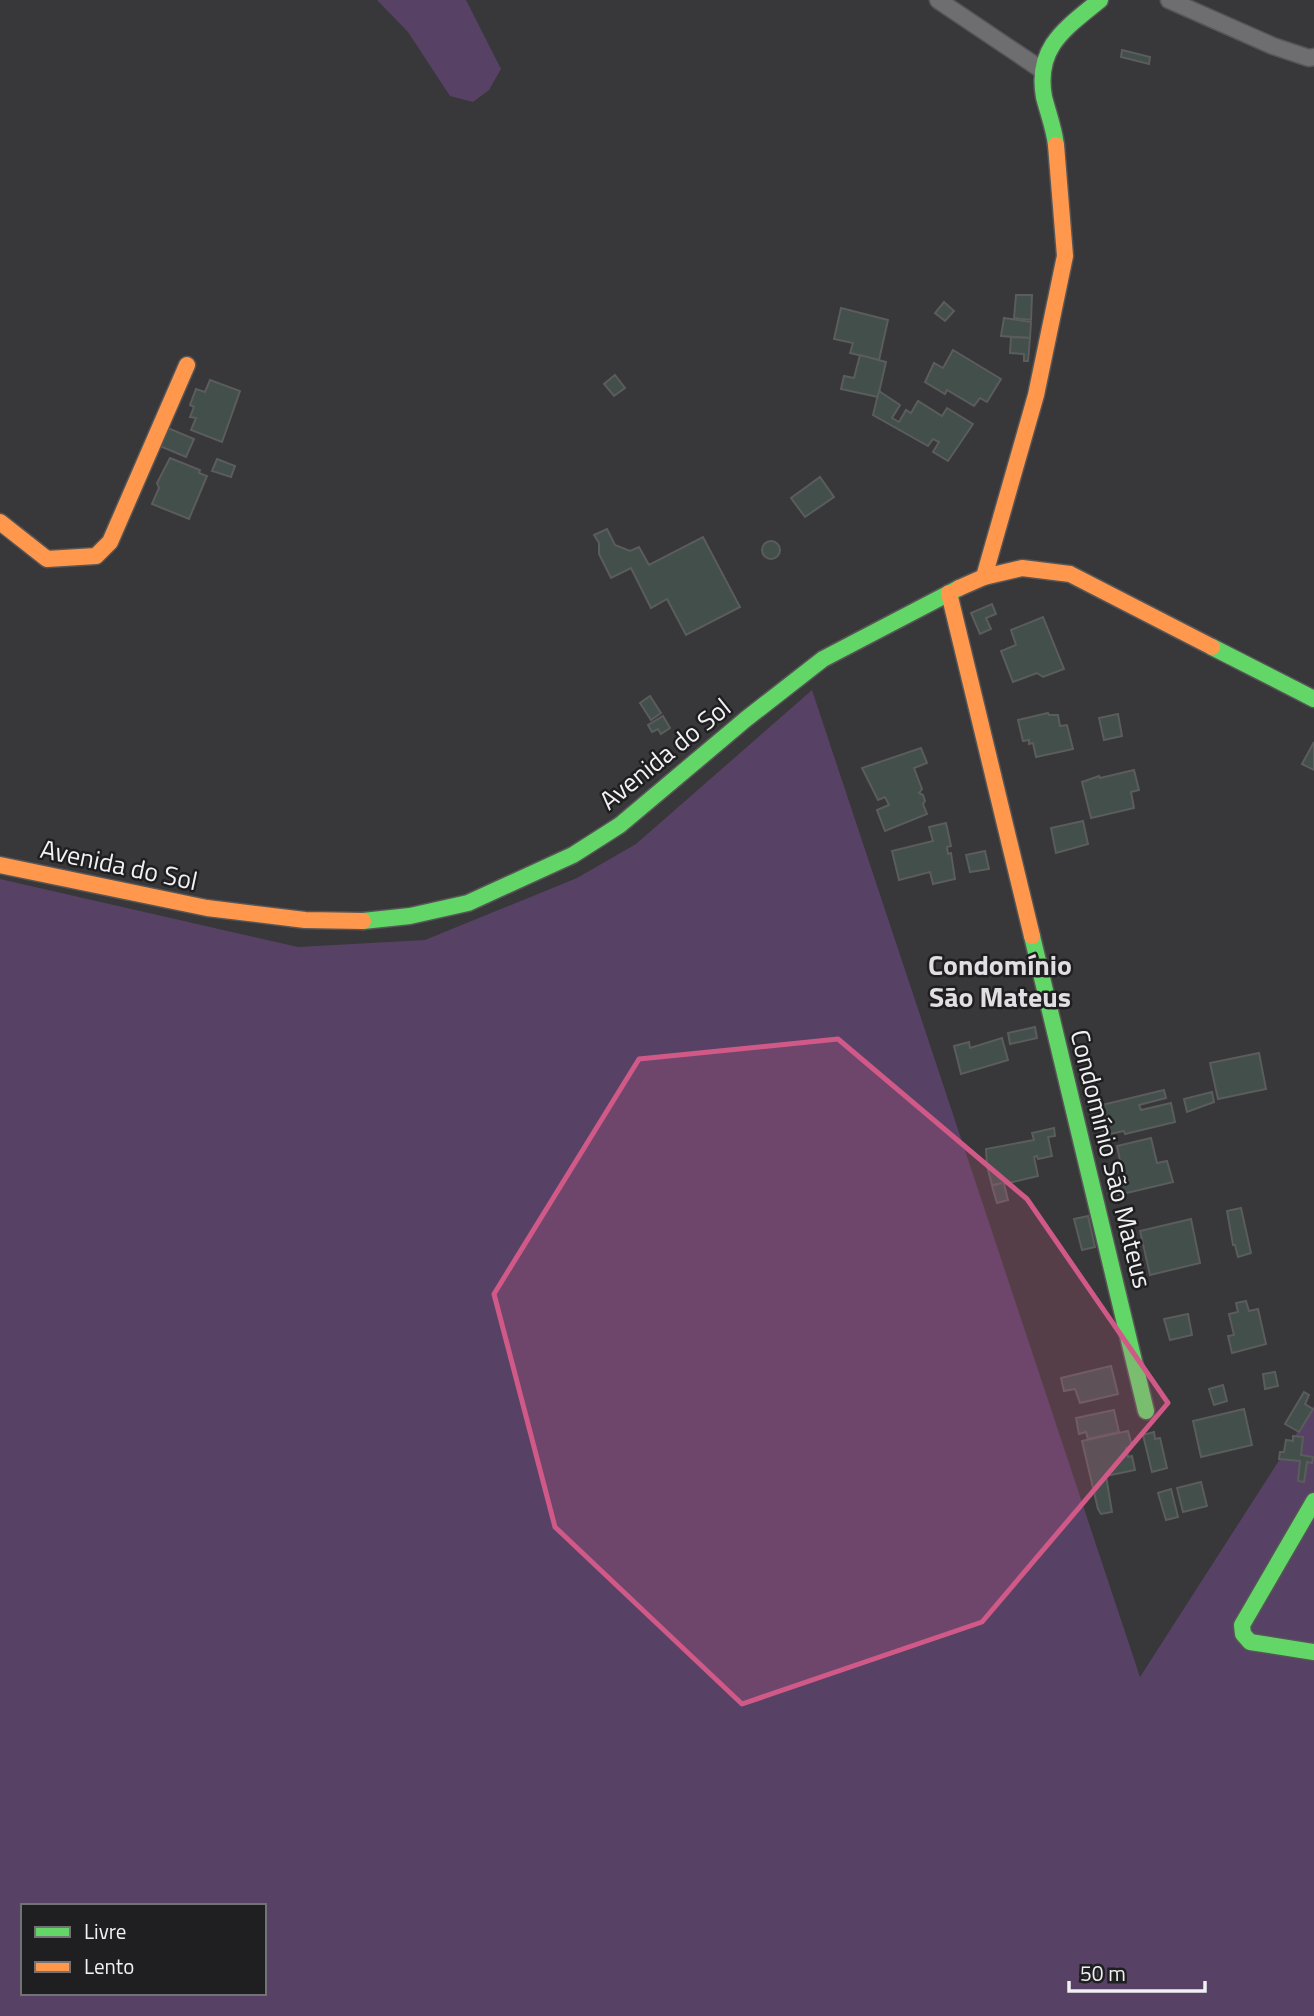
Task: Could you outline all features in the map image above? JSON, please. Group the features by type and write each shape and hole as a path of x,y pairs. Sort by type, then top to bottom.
{"street":[{"path":"938,0 1042,70"},
{"path":"984,577 1037,395 1065,256 1056,141 1044,95 1042,70 1049,49 1062,31 1100,0"},
{"path":"1169,0 1273,46 1308,58 1314,57"},
{"path":"0,522 47,559 96,556 110,542 187,365"},
{"name":"Avenida do Sol","path":"0,865 208,908 305,920 370,921 410,916 468,903 573,855 620,825 746,719 823,659 949,593 984,577 1022,568 1070,574 1314,699"},
{"name":"Condomínio São Mateus","path":"949,593 1146,1410"},
{"path":"1314,1501 1242,1625 1243,1634 1250,1642 1314,1652"}],"highlighted area":[{"path":"838,1039 1027,1199 1168,1403 982,1622 742,1704 555,1527 494,1294 639,1059"}],"shaded area":[{"path":"377,0 466,0 501,69 489,90 473,102 450,96 408,32"},
{"path":"812,690 1140,1677 1314,1406 1314,2016 0,2016 0,879 298,947 425,940 577,878 636,844"}],"building":[{"path":"1122,50 1150,57 1149,64 1121,57"},
{"path":"1016,295 1032,295 1031,320 1014,318"},
{"path":"944,302 954,311 945,321 935,313"},
{"path":"841,308 888,320 879,360 850,353 853,343 834,339"},
{"path":"1004,318 1031,322 1030,338 1001,336"},
{"path":"1011,337 1030,338 1028,361 1024,361 1024,354 1010,353"},
{"path":"953,350 1001,379 987,402 980,398 974,406 947,390 945,394 925,382 934,363 943,368"},
{"path":"860,355 886,362 878,397 841,389 844,376 854,378"},
{"path":"615,375 625,388 614,396 604,384"},
{"path":"210,380 240,391 222,442 191,430 196,418 190,417 194,407 190,405 196,389 205,392"},
{"path":"879,391 900,405 892,418 899,422 906,410 911,413 918,401 942,416 947,408 973,424 948,461 933,452 939,442 933,439 928,446 873,415"},
{"path":"163,426 194,439 186,457 155,444"},
{"path":"170,458 200,470 199,473 207,476 189,519 152,504 159,488 157,483"},
{"path":"217,459 235,466 231,477 212,471"},
{"path":"820,477 834,497 805,517 791,498"},
{"path":"607,529 615,545 630,551 639,547 649,565 703,537 740,607 686,635 667,599 651,608 631,568 611,578 599,554 599,543 594,535"},
{"path":"771,541 777,544 780,550 777,556 771,559 765,556 762,550 765,544"},
{"path":"992,604 996,614 986,618 991,629 980,634 971,613"},
{"path":"1043,617 1064,669 1043,677 1037,673 1013,682 1001,651 1016,645 1011,630"},
{"path":"650,696 661,713 651,720 640,703"},
{"path":"1048,713 1058,715 1060,726 1067,725 1073,749 1036,757 1033,743 1029,744 1029,740 1023,741 1018,720"},
{"path":"1118,714 1122,736 1104,740 1099,718"},
{"path":"663,716 670,728 661,734 658,729 652,732 648,725"},
{"path":"1314,742 1314,770 1302,764"},
{"path":"921,748 927,763 914,768 927,814 885,831 877,810 889,805 885,797 878,800 862,768"},
{"path":"1134,770 1139,790 1131,792 1134,808 1091,818 1082,782"},
{"path":"1083,821 1088,844 1056,853 1051,828"},
{"path":"946,823 951,846 947,847 948,854 951,853 955,879 933,884 930,872 899,880 892,851 933,841 929,827"},
{"path":"985,851 989,869 970,872 966,855"},
{"path":"1035,1027 1037,1038 1010,1044 1008,1033"},
{"path":"1002,1038 1008,1060 961,1074 954,1046 969,1042 970,1048"},
{"path":"1259,1053 1266,1089 1218,1099 1210,1063"},
{"path":"1164,1090 1166,1098 1139,1105 1141,1110 1171,1103 1175,1122 1125,1134 1124,1131 1105,1135 1102,1124 1106,1123 1102,1105"},
{"path":"1212,1092 1214,1102 1187,1112 1184,1099"},
{"path":"1054,1128 1055,1136 1048,1137 1052,1156 1038,1159 1037,1156 1034,1157 1038,1176 1004,1184 1008,1200 997,1203 992,1186 1002,1183 992,1185 986,1149 1034,1140 1032,1133"},
{"path":"1151,1138 1157,1163 1167,1161 1173,1182 1118,1195 1113,1177 1123,1175 1117,1146"},
{"path":"1241,1208 1251,1253 1238,1257 1227,1211"},
{"path":"1088,1216 1095,1247 1082,1250 1074,1219"},
{"path":"1191,1219 1200,1263 1150,1275 1140,1231"},
{"path":"1246,1301 1249,1311 1258,1309 1266,1344 1232,1353 1228,1336 1234,1335 1229,1314 1238,1312 1236,1303"},
{"path":"1188,1314 1192,1335 1170,1340 1164,1319"},
{"path":"1111,1366 1118,1394 1080,1403 1075,1389 1064,1391 1061,1378"},
{"path":"1275,1372 1278,1386 1265,1389 1263,1374"},
{"path":"1223,1385 1227,1401 1214,1405 1209,1389"},
{"path":"1304,1392 1309,1395 1305,1404 1313,1409 1299,1432 1285,1424"},
{"path":"1244,1409 1252,1445 1201,1457 1193,1421"},
{"path":"1114,1410 1119,1432 1088,1439 1086,1432 1079,1434 1076,1418"},
{"path":"1128,1431 1132,1446 1126,1448 1128,1457 1132,1456 1135,1470 1106,1476 1112,1512 1101,1514 1082,1441"},
{"path":"1154,1432 1155,1439 1160,1438 1167,1468 1152,1472 1143,1435"},
{"path":"1293,1436 1303,1437 1301,1455 1313,1457 1312,1463 1307,1462 1304,1482 1298,1481 1300,1461 1279,1459 1280,1452 1284,1452 1286,1440 1293,1441"},
{"path":"1201,1482 1207,1506 1183,1512 1177,1488"},
{"path":"1171,1489 1178,1517 1166,1520 1158,1493"}],"traffic: fast":[{"path":"1056,145 1044,97 1044,65 1056,40 1100,0"},
{"path":"363,921 410,916 468,903 573,855 620,825 746,719 823,659 959,588"},
{"path":"1212,647 1314,699"},
{"path":"1032,936 1146,1411"},
{"path":"1314,1501 1242,1625 1243,1634 1250,1642 1314,1652"}],"traffic: slow":[{"path":"984,577 1036,395 1065,256 1056,145"},
{"path":"0,522 47,559 96,556 110,542 187,365"},
{"path":"959,588 984,577 1022,568 1070,574 1212,647"},
{"path":"949,593 1032,936"},
{"path":"0,865 207,908 305,920 363,921"}],"district":[{"name":"Condomínio São Mateus","path":"1000,981"}]}
